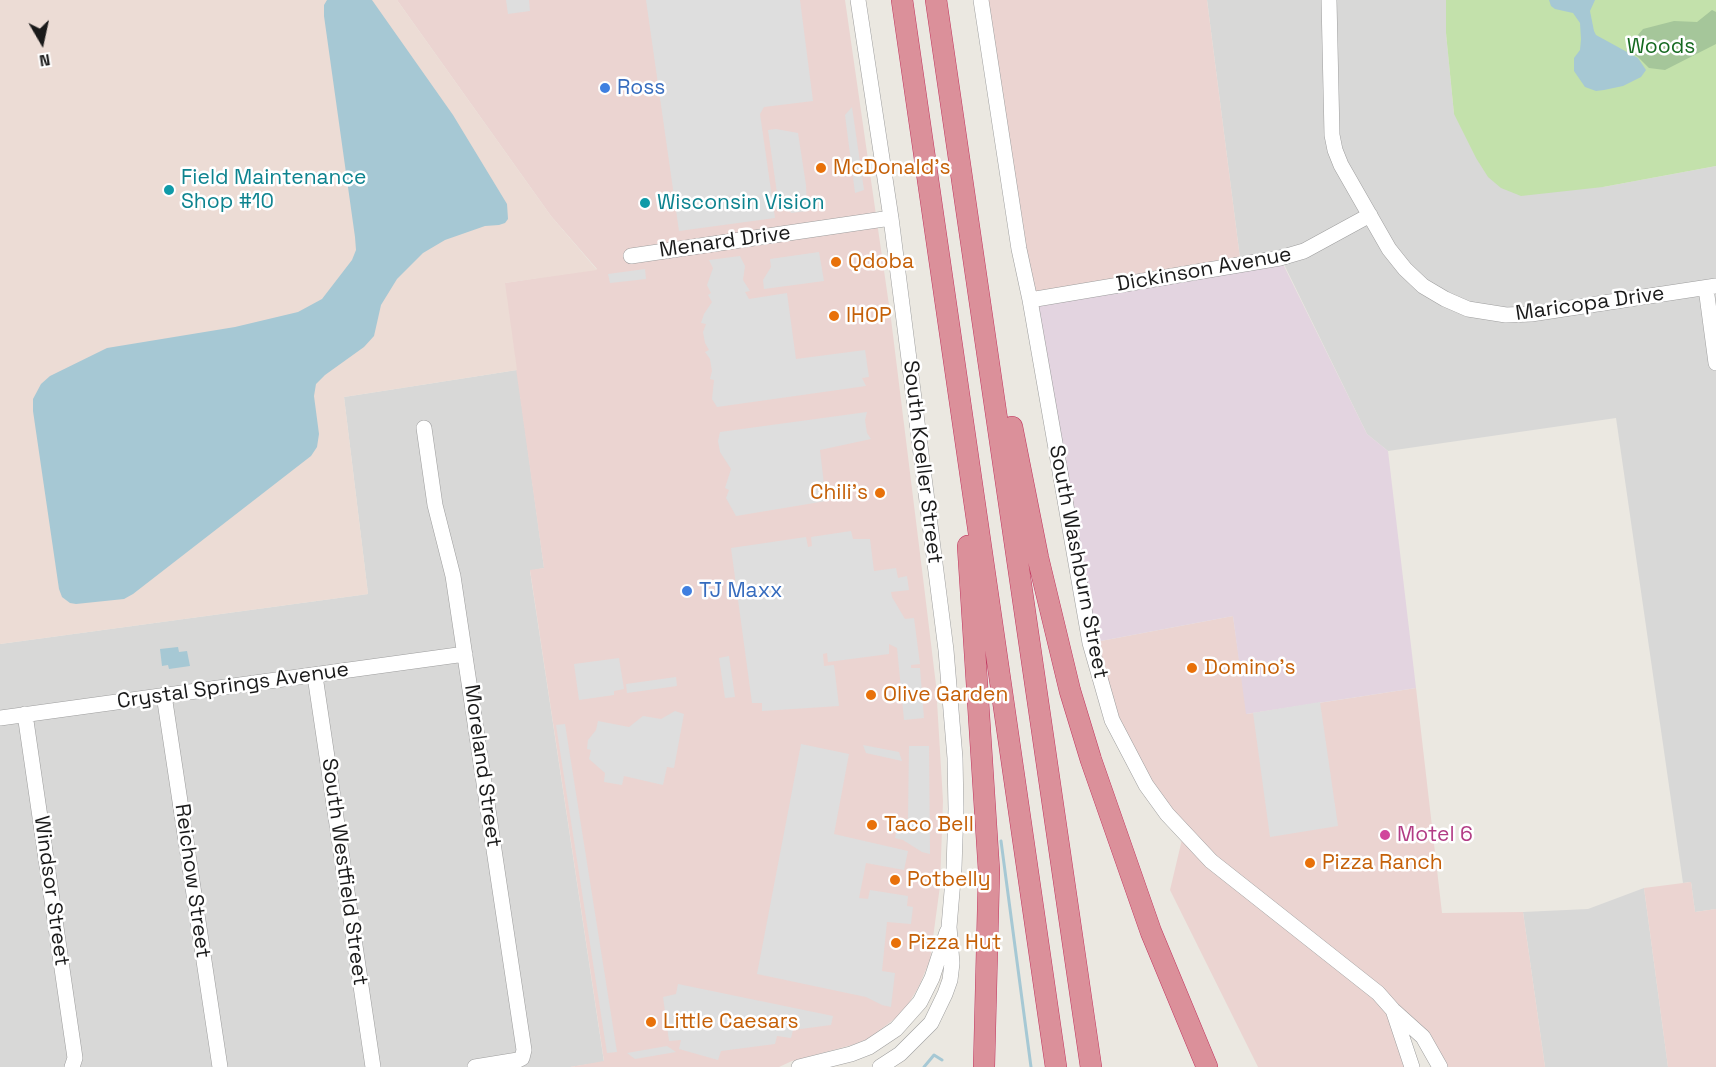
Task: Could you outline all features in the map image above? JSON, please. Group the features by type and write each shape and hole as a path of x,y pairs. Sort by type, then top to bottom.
{"highway":[{"path":"902,0 1056,1067"},
{"path":"936,0 1091,1067"},
{"path":"981,312 1002,370 1038,558 1074,702 1101,792 1151,932 1208,1067"},
{"path":"977,517 968,543 989,871 984,1067"},
{"path":"978,1067 984,1046"}],"street":[{"name":"South Koeller Street","path":"858,0 891,218 951,701 956,809 949,927 952,963 950,980 931,1023 911,1046 880,1067"},
{"name":"South Washburn Street","path":"981,0 1019,249 1090,643 1112,720 1146,785 1167,814 1211,861 1369,985 1422,1037 1440,1067"},
{"name":"Maricopa Drive","path":"1329,0 1334,142 1341,165 1389,249 1414,278 1445,299 1481,312 1506,315 1531,314 1711,287"},
{"name":"Dickinson Avenue","path":"1030,300 1280,258 1304,251 1370,215"},
{"name":"Menard Drive","path":"631,256 891,218"},
{"path":"1711,287 1716,363"},
{"name":"Moreland Street","path":"424,428 435,505 451,561 524,1050 522,1058 518,1060 475,1067"},
{"name":"Crystal Springs Avenue","path":"0,718 465,654"},
{"name":"South Westfield Street","path":"315,676 373,1067"},
{"name":"Reichow Street","path":"164,695 220,1067"},
{"name":"Windsor Street","path":"25,714 75,1058 72,1067"},
{"name":"South Koeller Street","path":"799,1067 869,1047 896,1029 924,995 949,927"},
{"name":"South Washburn Street","path":"1393,1010 1412,1067"}],"shaded area":[{"path":"0,0 397,0 551,216 597,270 505,283 517,370 344,397 368,594 0,644"},
{"path":"397,0 845,0 891,319 924,586 936,685 943,801 940,886 930,960 909,1003 897,1017 868,1039 792,1061 779,1067 570,1067 604,1061 530,570 544,568 504,283 597,269 551,216"},
{"path":"506,0 529,0 530,11 508,14"},
{"path":"646,0 800,0 813,101 764,107 760,114 775,218 679,231"},
{"path":"981,0 1207,0 1241,266 1030,300"},
{"path":"1207,0 1446,0 1446,33 1454,114 1603,187 1716,166 1716,909 1695,912 1691,882 1683,883 1616,418 1388,451 1367,434 1277,250 1240,258"},
{"path":"852,107 864,190 855,193 845,115"},
{"path":"768,130 798,133 806,185 807,211 791,213 787,203 779,207"},
{"path":"819,252 824,281 764,289 763,280 771,267 770,259"},
{"path":"740,256 745,266 743,280 750,291 745,292 749,299 787,293 796,359 865,350 869,377 862,378 866,386 717,407 712,399 714,380 710,379 712,371 710,359 705,352 709,350 703,332 706,324 701,323 712,302 708,295 711,293 707,285 713,268 709,260"},
{"path":"1280,258 1367,434 1388,451 1416,688 1246,714 1233,616 1090,643 1030,300"},
{"path":"645,269 646,279 610,283 608,274"},
{"path":"517,370 544,568 530,571 604,1062 570,1067 0,1067 0,644 368,594 344,397"},
{"path":"867,412 865,420 867,433 871,439 820,450 826,501 736,516 726,498 729,490 725,488 731,469 720,452 718,441 720,432"},
{"path":"851,531 853,539 870,539 874,571 896,568 898,578 907,576 909,590 891,592 905,619 914,618 920,664 911,665 911,668 920,668 924,718 904,720 897,648 889,644 889,654 828,662 827,653 823,654 824,666 834,665 839,706 762,711 762,703 752,703 731,548 806,537 808,547 812,546 811,537"},
{"path":"1233,616 1247,714 1416,688 1442,913 1523,912 1545,1067 1440,1067 1394,1011 1412,1067 1258,1067 1170,890 1184,831 1126,749 1090,643"},
{"path":"729,656 735,697 725,698 719,658"},
{"path":"619,658 624,689 614,691 614,695 579,700 574,664"},
{"path":"676,677 677,686 627,693 626,684"},
{"path":"1320,702 1338,826 1270,837 1253,713"},
{"path":"675,711 684,714 674,768 667,767 663,785 624,776 622,785 604,782 605,773 589,759 591,750 587,749 588,740 596,730 598,721 629,727 643,716 661,719"},
{"path":"565,724 617,1052 607,1053 556,725"},
{"path":"801,744 849,754 834,834 908,851 904,870 866,863 859,898 868,899 870,890 908,896 907,906 913,907 911,924 887,922 882,971 895,973 891,1007 866,997 757,974"},
{"path":"863,745 899,752 902,761 866,753"},
{"path":"909,746 929,746 930,854 895,838 898,822 902,823 903,819 908,819"},
{"path":"1691,882 1695,912 1716,909 1716,1067 1668,1067 1644,888"},
{"path":"1644,888 1668,1067 1545,1067 1523,912 1588,909"},
{"path":"678,984 833,1016 831,1025 793,1030 791,1038 777,1036 775,1044 721,1051 718,1060 679,1049 681,1040 669,1041 663,997 676,994"},
{"path":"667,1046 676,1052 635,1059 627,1053"}],"green space":[{"path":"1446,0 1716,0 1716,166 1603,187 1521,196 1501,188 1488,177 1454,114 1446,33"},
{"name":"Woods","path":"1712,10 1716,12 1716,44 1665,70 1649,68 1626,49 1643,29 1674,21 1697,22"}],"water":[{"path":"327,0 372,0 453,115 507,204 508,219 499,225 485,226 445,240 423,253 397,279 381,305 374,336 364,347 316,384 314,396 319,434 317,447 311,456 133,594 124,599 70,603 62,597 59,589 33,411 33,399 41,384 50,376 107,348 235,327 298,312 322,299 352,260 356,250 355,237 324,16 324,5"},
{"path":"1549,0 1595,0 1590,11 1596,35 1638,58 1646,70 1641,77 1623,86 1604,90 1596,91 1585,87 1574,71 1574,58 1580,50 1580,23 1573,13 1555,9"},
{"path":"178,647 179,652 187,651 190,666 169,669 168,665 162,666 160,649"}],"waterway":[{"path":"1001,841 1031,1067"},
{"path":"924,1067 934,1055 942,1060"}],"place":[{"name":"Ross","path":"605,88"},
{"name":"McDonald's","path":"821,168"},
{"name":"Field Maintenance Shop #10","path":"169,190"},
{"name":"Wisconsin Vision","path":"645,203"},
{"name":"Qdoba","path":"836,262"},
{"name":"IHOP","path":"834,316"},
{"name":"Chili's","path":"880,493"},
{"name":"TJ Maxx","path":"687,591"},
{"name":"Domino's","path":"1192,668"},
{"name":"Olive Garden","path":"871,695"},
{"name":"Taco Bell","path":"872,825"},
{"name":"Motel 6","path":"1385,835"},
{"name":"Pizza Ranch","path":"1310,863"},
{"name":"Potbelly","path":"895,880"},
{"name":"Pizza Hut","path":"896,943"},
{"name":"Little Caesars","path":"651,1022"}]}
